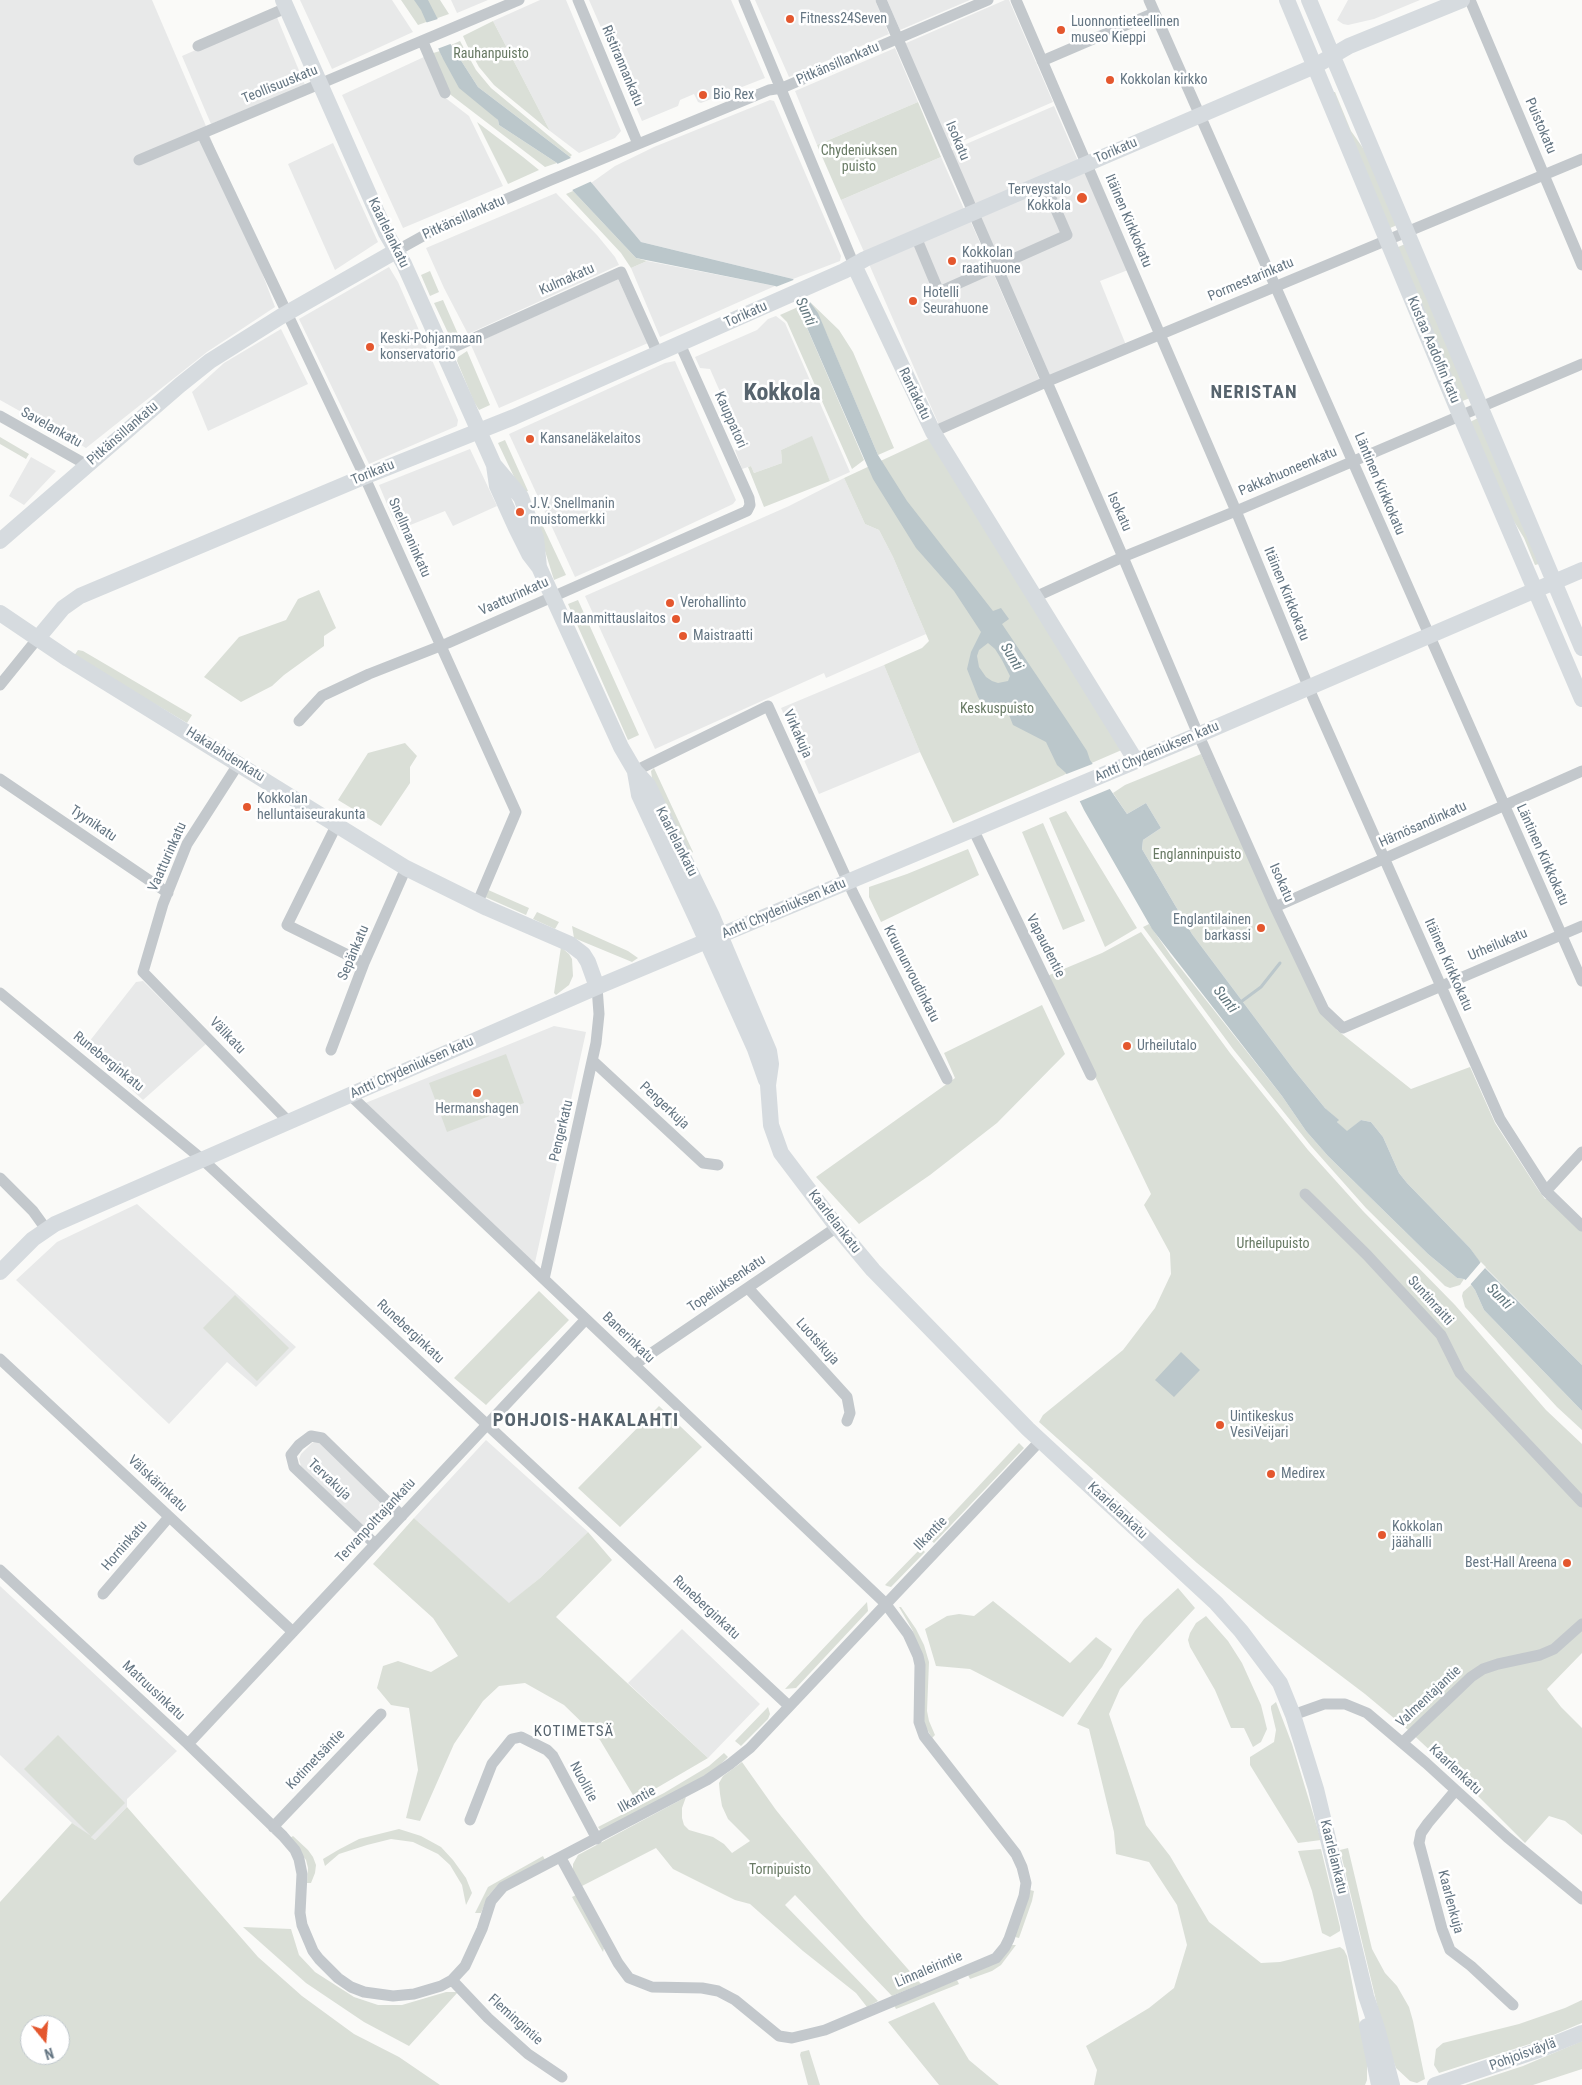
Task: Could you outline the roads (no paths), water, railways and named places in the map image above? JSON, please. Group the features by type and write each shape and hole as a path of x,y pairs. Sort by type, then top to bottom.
{"main road":[{"name":"Kustaa Aadolfin katu","path":"1287,0 1460,415 1582,699"},
{"name":"Kustaa Aadolfin katu","path":"1309,0 1582,648"},
{"name":"Torikatu","path":"38,638 63,608 80,596 364,476 479,431 658,354 916,237 1314,66 1349,46 1462,0"},
{"name":"Kaarlelankatu","path":"284,4 386,233 479,431 494,465 495,478 509,514 529,554 539,567 621,747 635,771 648,785 687,862 714,938 770,1051 771,1064 768,1085 771,1125 776,1143 786,1160 872,1270 1040,1441 1186,1575 1241,1630 1280,1683 1294,1715 1316,1789 1366,1996 1377,2028 1392,2085"},
{"name":"Pitkänsillankatu","path":"0,541 180,385 210,362 287,313 396,251"},
{"name":"Rantakatu","path":"854,265 933,432 1136,761"},
{"name":"Antti Chydeniuksen katu","path":"0,1272 46,1229 597,987 1198,735 1308,686 1582,570"},
{"name":"Hakalahdenkatu","path":"0,613 68,658 406,868 477,904 576,948 588,962 597,987"},
{"name":"Kaarlelankatu","path":"1366,1996 1367,2031 1379,2085"},
{"name":"Pohjoisväylä","path":"1437,2084 1542,2049 1582,2033"}],"street":[{"name":"Teollisuuskatu","path":"139,160 519,0"},
{"name":"Ristirannankatu","path":"578,0 638,144"},
{"name":"Rantakatu","path":"744,0 854,265"},
{"name":"Isokatu","path":"881,0 995,267 1123,557 1198,735 1275,907 1324,1010 1343,1028"},
{"name":"Pitkänsillankatu","path":"396,251 432,231 582,167 769,90 782,88 988,0"},
{"name":"Itäinen Kirkkokatu","path":"1016,0 1236,511 1308,686 1500,1119 1546,1191 1582,1226"},
{"name":"Läntinen Kirkkokatu","path":"1149,0 1582,980"},
{"name":"Puistokatu","path":"1470,0 1582,265"},
{"path":"198,46 284,4"},
{"path":"1042,61 1154,12"},
{"path":"427,40 445,93"},
{"name":"Snellmaninkatu","path":"202,134 364,476 516,812 477,904"},
{"name":"Pormestarinkatu","path":"933,432 1159,334 1582,158"},
{"path":"916,237 939,292 1067,235 1044,182"},
{"name":"Kulmakatu","path":"443,352 621,272 658,354"},
{"name":"Kauppatori","path":"680,344 749,498 749,509"},
{"name":"Pakkahuoneenkatu","path":"1034,598 1123,557 1582,364"},
{"name":"Savelankatu","path":"0,416 87,465"},
{"name":"Vaatturinkatu","path":"299,721 322,696 369,674 441,646 738,516 749,509"},
{"path":"0,685 38,638"},
{"name":"Virkakuja","path":"635,771 768,706 848,882"},
{"name":"Vaatturinkatu","path":"143,972 168,892 187,844 239,764"},
{"name":"Härnösandinkatu","path":"1275,907 1582,771"},
{"name":"Tyynikatu","path":"0,779 168,892"},
{"path":"336,826 287,925 364,963"},
{"name":"Vapaudentie","path":"973,829 1090,1075"},
{"name":"Sepänkatu","path":"331,1050 364,963 406,868"},
{"name":"Kruununvoudinkatu","path":"848,882 947,1079"},
{"name":"Urheilukatu","path":"1343,1028 1582,926"},
{"name":"Välikatu","path":"143,972 289,1122"},
{"name":"Pengerkatu","path":"544,1279 593,1061 599,1014 597,987"},
{"name":"Runeberginkatu","path":"0,992 203,1160 789,1706"},
{"name":"Pengerkuja","path":"593,1061 703,1163 718,1165"},
{"name":"Banerinkatu","path":"350,1095 885,1603"},
{"path":"1546,1191 1582,1152"},
{"path":"0,1178 33,1211 46,1229"},
{"name":"Suntinraitti","path":"1305,1194 1367,1255 1441,1335 1460,1373 1582,1502"},
{"name":"Topeliuksenkatu","path":"634,1365 837,1227"},
{"name":"Luotsikuja","path":"748,1288 847,1397 850,1413 847,1421"},
{"name":"Tervanpolttajankatu","path":"188,1744 586,1319"},
{"name":"Välskärinkatu","path":"0,1359 293,1632"},
{"name":"Tervakuja","path":"375,1544 294,1467 291,1455 299,1445 311,1436 322,1438 402,1516"},
{"name":"Ilkantie","path":"283,1836 295,1850 301,1866 300,1913 306,1936 319,1959 338,1978 351,1987 364,1992 393,1996 423,1993 441,1986 452,1980 465,1966 472,1954 491,1901 503,1887 707,1780 750,1748 1040,1441"},
{"name":"Horninkatu","path":"103,1594 169,1516"},
{"name":"Matruusinkatu","path":"0,1570 188,1744 283,1836"},
{"name":"Linnaleirintie","path":"561,1858 618,1963 629,1978 652,1987 702,1988 718,1992 735,2000 774,2032 786,2038 800,2038 825,2030 996,1958 1009,1939 1024,1896 1026,1883 1022,1867 1016,1854 984,1811 924,1736 920,1722 918,1656 908,1634 885,1603"},
{"name":"Valmentajantie","path":"1403,1742 1471,1677 1483,1669 1540,1655 1554,1649 1582,1624"},
{"name":"Kaarlenkatu","path":"1294,1715 1324,1704 1345,1704 1367,1713 1403,1742 1507,1837 1582,1899"},
{"name":"Kotimetsäntie","path":"273,1827 382,1714"},
{"name":"Nuolitie","path":"470,1820 492,1764 512,1738 521,1737 547,1750 553,1756 597,1839"},
{"name":"Kaarlenkuja","path":"1455,1791 1428,1823 1422,1833 1420,1842 1442,1929 1450,1950 1472,1966 1513,2005"},
{"name":"Flemingintie","path":"452,1980 488,2018 528,2054 562,2077"}],"water":[{"name":"Sunti","path":"414,0 428,0 451,45 478,87 570,157 641,242 793,279 818,313 878,455 907,501 993,611 1001,608 1009,619 1002,624 1127,814 1146,803 1161,828 1143,840 1142,849 1192,934 1294,1070 1325,1108 1339,1120 1337,1122 1347,1131 1361,1120 1371,1122 1383,1137 1399,1173 1407,1183 1470,1248 1483,1266 1582,1365 1582,1411 1484,1310 1475,1290 1469,1282 1457,1278 1428,1254 1328,1156 1306,1131 1282,1096 1152,929 1084,810 1066,773 1057,765 1046,742 1013,725 1009,715 988,713 978,697 967,669 971,652 981,632 954,591 916,548 873,479 798,307 785,291 775,286 636,258 573,191 557,163 499,125 498,120 459,88 442,57 421,10","holes":["988,643 995,649 1010,676 1008,681 998,683 992,681 986,677 979,667 977,656 979,650"]},
{"path":"1181,1352 1200,1370 1174,1397 1155,1380"}],"waterway":[{"name":"Sunti","path":"1238,1004 1261,987 1280,963"}],"place":[{"name":"Fitness24Seven","path":"790,19"},
{"name":"Luonnontieteellinen museo Kieppi","path":"1061,30"},
{"name":"Kokkolan kirkko","path":"1110,80"},
{"name":"Bio Rex","path":"703,95"},
{"name":"Terveystalo Kokkola","path":"1082,198"},
{"name":"Kokkolan raatihuone","path":"952,261"},
{"name":"Hotelli Seurahuone","path":"913,301"},
{"name":"Keski-Pohjanmaan konservatorio","path":"370,347"},
{"name":"Kansaneläkelaitos","path":"530,439"},
{"name":"J.V. Snellmanin muistomerkki","path":"520,512"},
{"name":"Verohallinto","path":"670,603"},
{"name":"Maanmittauslaitos","path":"676,619"},
{"name":"Maistraatti","path":"683,636"},
{"name":"Kokkolan helluntaiseurakunta","path":"247,807"},
{"name":"Englantilainen barkassi","path":"1261,928"},
{"name":"Urheilutalo","path":"1127,1046"},
{"name":"Hermanshagen","path":"477,1093"},
{"name":"Uintikeskus VesiVeijari","path":"1220,1425"},
{"name":"Medirex","path":"1271,1474"},
{"name":"Kokkolan jäähalli","path":"1382,1535"},
{"name":"Best‑Hall Areena","path":"1567,1563"}],"district":[{"name":"NERISTAN","path":"1254,393"},
{"name":"Kokkola","path":"782,394"},
{"name":"POHJOIS-HAKALAHTI","path":"586,1421"},
{"name":"KOTIMETSÄ","path":"574,1732"}],"park label":[{"name":"Rauhanpuisto","path":"491,54"},
{"name":"Chydeniuksen puisto","path":"859,160"},
{"name":"Keskuspuisto","path":"997,709"},
{"name":"Englanninpuisto","path":"1197,855"},
{"name":"Urheilupuisto","path":"1273,1244"},
{"name":"Tornipuisto","path":"780,1870"}]}
